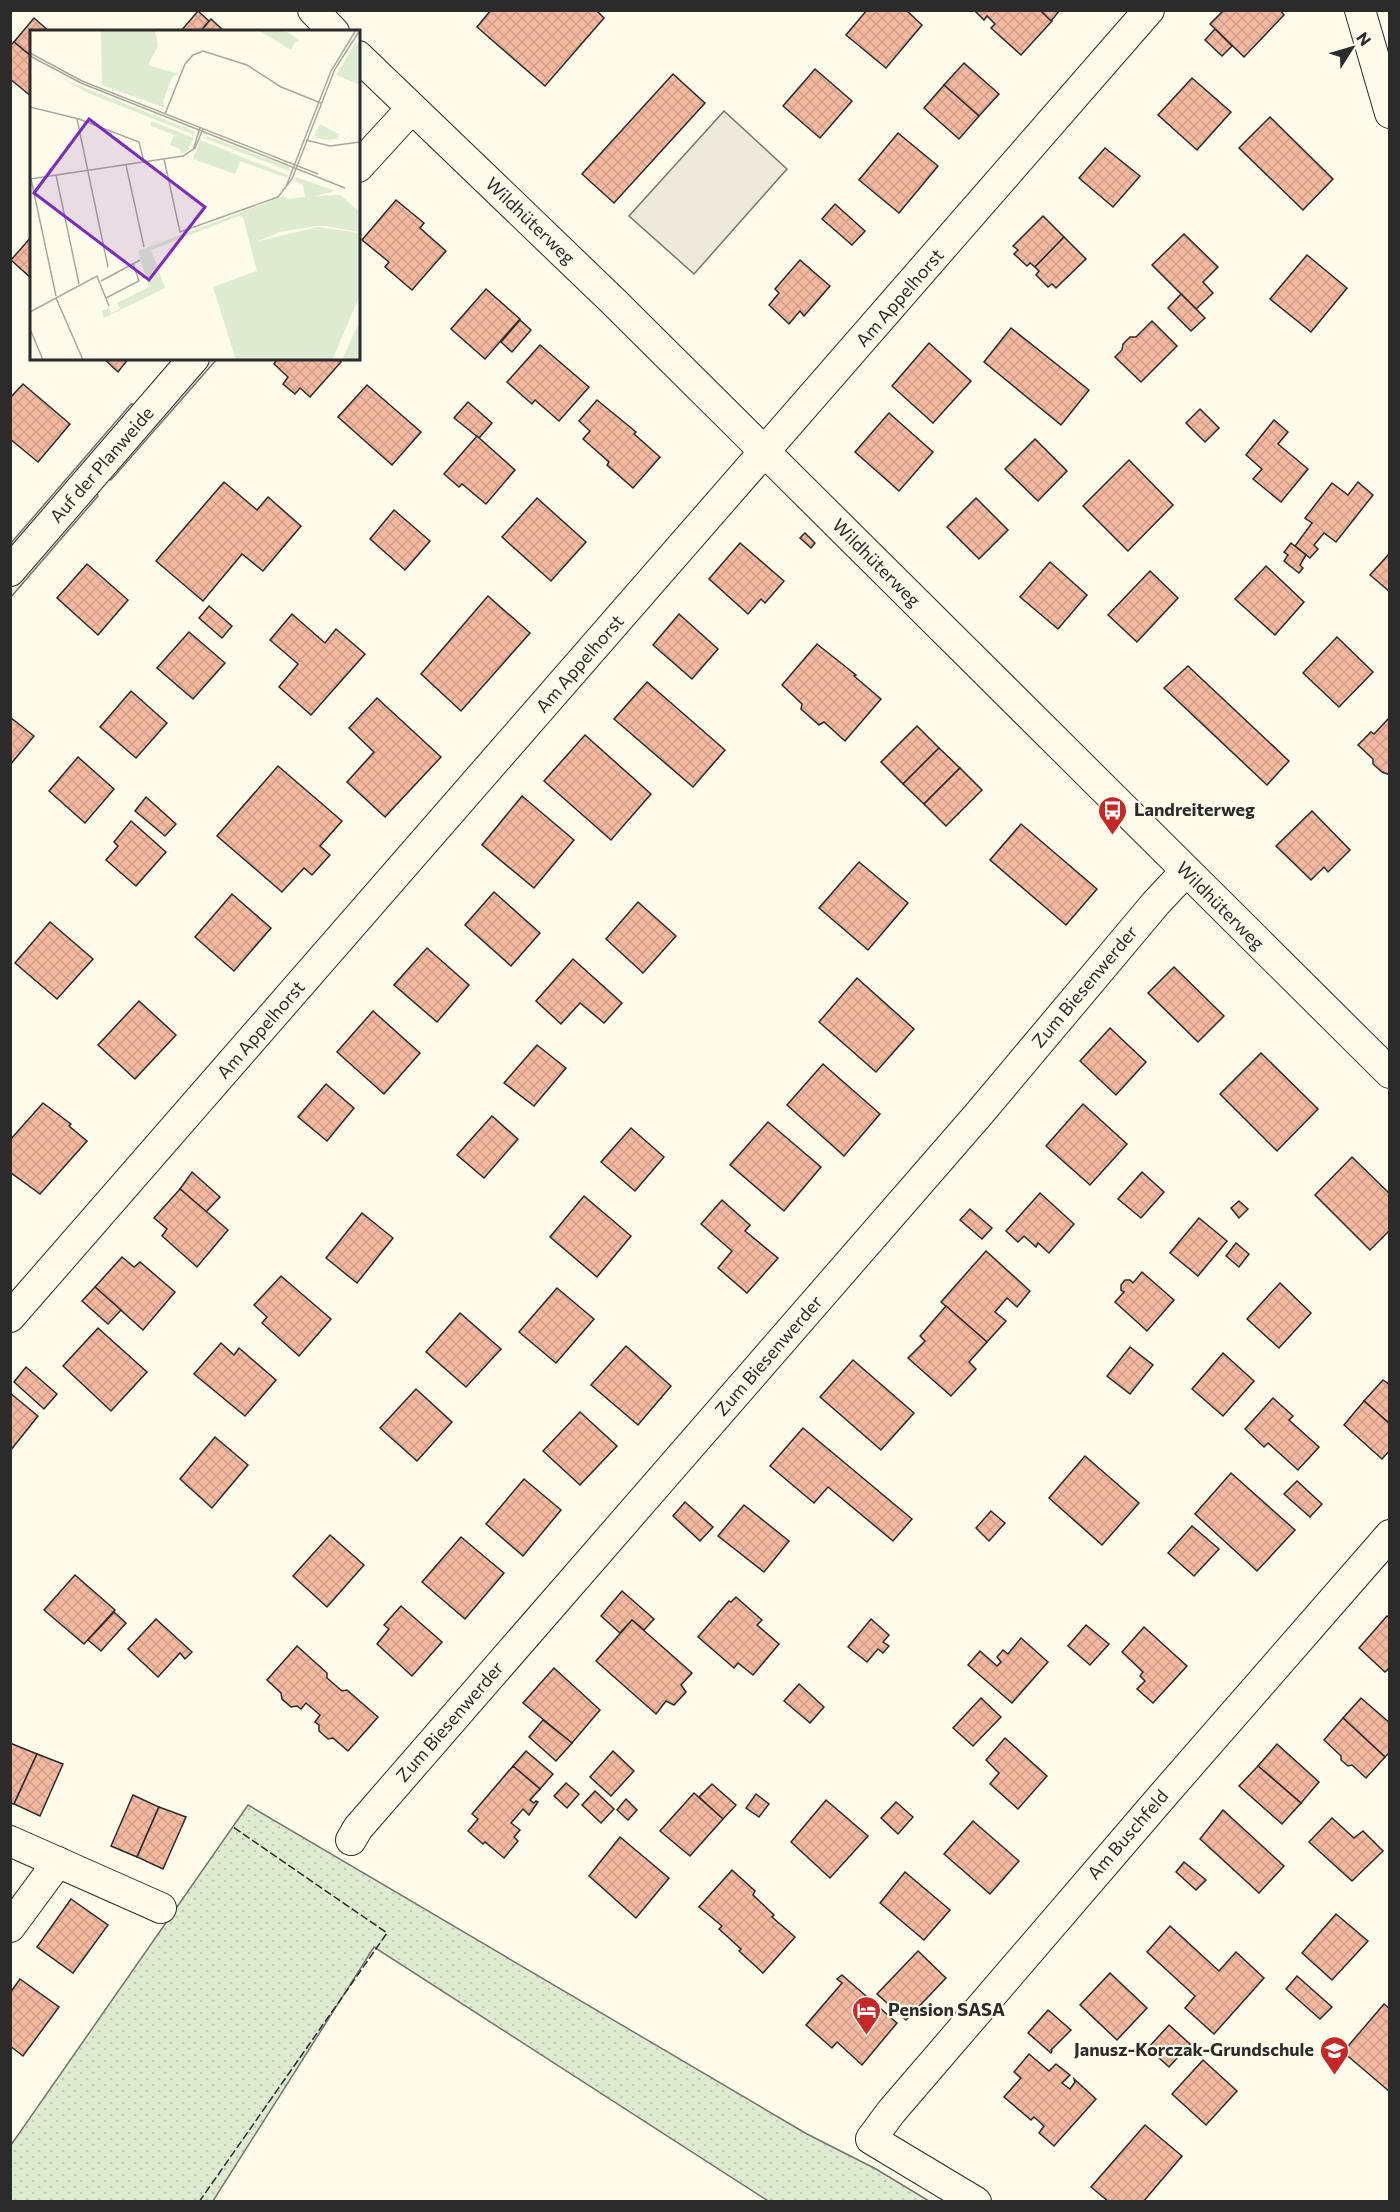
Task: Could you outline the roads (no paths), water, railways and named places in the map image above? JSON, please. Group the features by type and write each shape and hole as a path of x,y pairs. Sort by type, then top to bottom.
{"street":[{"path":"313,10 332,30"},
{"name":"Am Appelhorst","path":"10,1317 1149,10"},
{"path":"1360,10 1389,112"},
{"name":"Wildhüterweg","path":"360,58 614,302 1388,1069"},
{"path":"360,165 412,108"},
{"name":"Auf der Planweide","path":"10,571 192,360"},
{"name":"Zum Biesenwerder","path":"351,1840 358,1828 978,1115 1156,903 1186,871"},
{"name":"Am Buschfeld","path":"976,2202 871,2139 891,2112 1389,1535"},
{"path":"10,1841 162,1908"},
{"path":"10,1927 57,1862"}],"place":[{"name":"Landreiterweg","path":"1113,836"},
{"name":"Pension SASA","path":"867,2036"},
{"name":"Janusz-Korczak-Grundschule","path":"1335,2076"}]}
